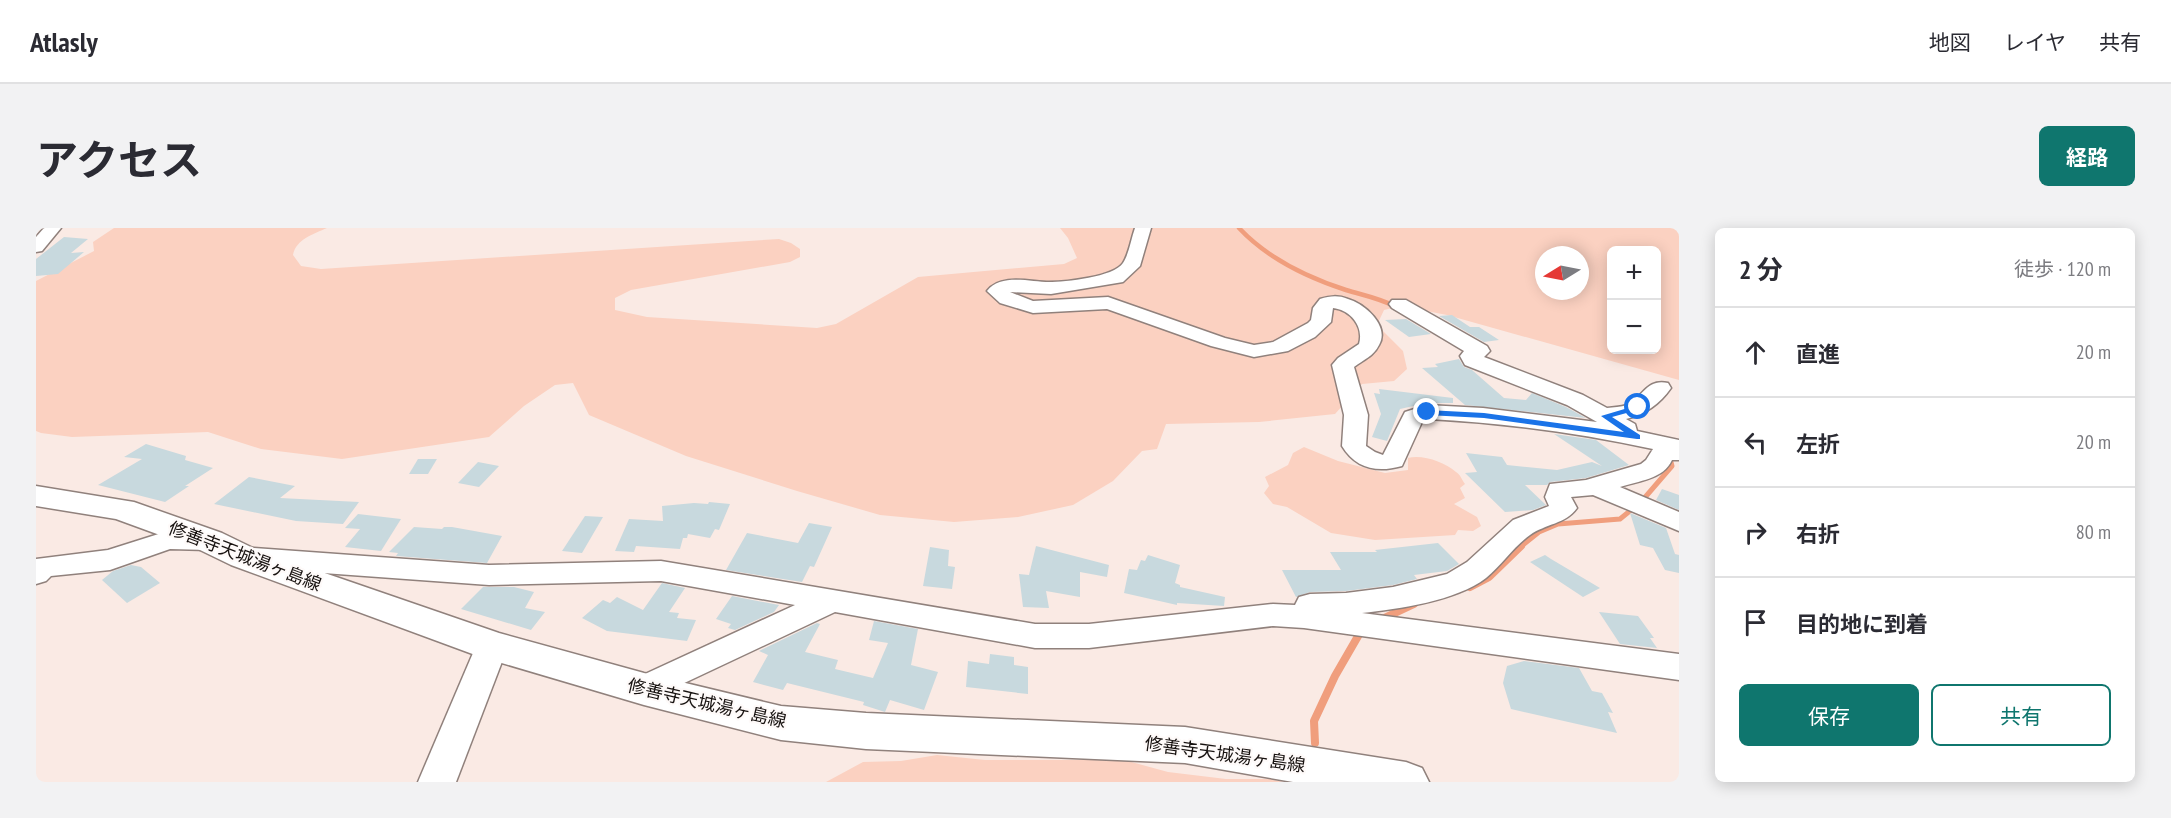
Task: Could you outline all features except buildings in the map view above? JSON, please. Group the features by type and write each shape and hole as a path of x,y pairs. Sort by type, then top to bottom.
{"main road":[{"name":"修善寺天城湯ヶ島線","path":"36,496 122,510 492,646 644,689 781,723 866,731 1185,745 1406,782"}],"street":[{"path":"36,247 53,228"},
{"path":"1143,228 1131,266 1116,279 1051,288 1009,286 997,291 1004,298 1016,303 1043,308 1108,303 1208,339 1254,351 1267,351 1281,346 1314,329 1321,322 1326,303 1342,303 1354,308 1368,325 1371,340 1368,346 1343,365 1343,371 1356,415 1354,446 1360,455 1376,462 1393,461 1410,422 1418,415 1427,412 1484,415 1661,445"},
{"path":"1398,304 1474,347 1473,360 1482,365 1609,415 1661,445"},
{"path":"1609,415 1635,410 1660,388"},
{"path":"1263,616 1288,606 1357,603 1434,589 1459,582 1472,574 1524,526 1560,512 1563,508 1558,497 1559,490 1595,486 1650,469 1657,465 1661,445"},
{"path":"1595,486 1679,522"},
{"path":"36,574 43,567 110,560 168,540 226,549 489,575 661,571 1035,636 1138,633 1263,616 1304,617 1679,667"},
{"path":"644,689 831,601"},
{"path":"437,782 492,646"}],"shaded area":[{"path":"114,228 327,228 302,241 293,255 301,266 321,269 779,239 800,249 800,257 790,262 631,290 615,298 615,310 647,317 817,328 836,324 918,277 1064,264 1077,258 1068,238 1060,228 1679,228 1679,380 1447,315 1401,306 1384,310 1377,325 1403,351 1407,369 1394,381 1362,384 1335,414 1259,422 1166,424 1157,449 1142,451 1113,481 1073,505 1018,517 954,522 880,515 686,456 589,415 573,383 555,385 524,406 489,437 342,459 261,449 208,432 72,437 41,433 36,431 36,281 94,251 93,242"},
{"path":"1304,447 1338,461 1385,473 1408,470 1408,458 1420,457 1440,462 1457,473 1465,484 1460,488 1465,498 1454,504 1477,517 1481,526 1473,531 1458,530 1455,535 1375,540 1331,533 1287,507 1273,504 1264,493 1269,486 1265,477 1288,465 1293,453"},
{"path":"937,755 985,760 1124,760 1168,772 1226,779 1270,779 1283,782 826,782 863,762 901,761"}],"waterway":[{"path":"1239,228 1262,249 1288,266 1331,285 1394,306"},
{"path":"1519,548 1539,532 1558,524 1620,519 1641,502 1672,466 1669,454"},
{"path":"1470,587 1489,577 1521,546"},
{"path":"1380,620 1414,604"},
{"path":"1315,743 1314,721 1335,676 1361,631"}],"route":[{"path":"1427,412 1484,415 1637,437 1605,416 1635,410 1638,407"}]}
